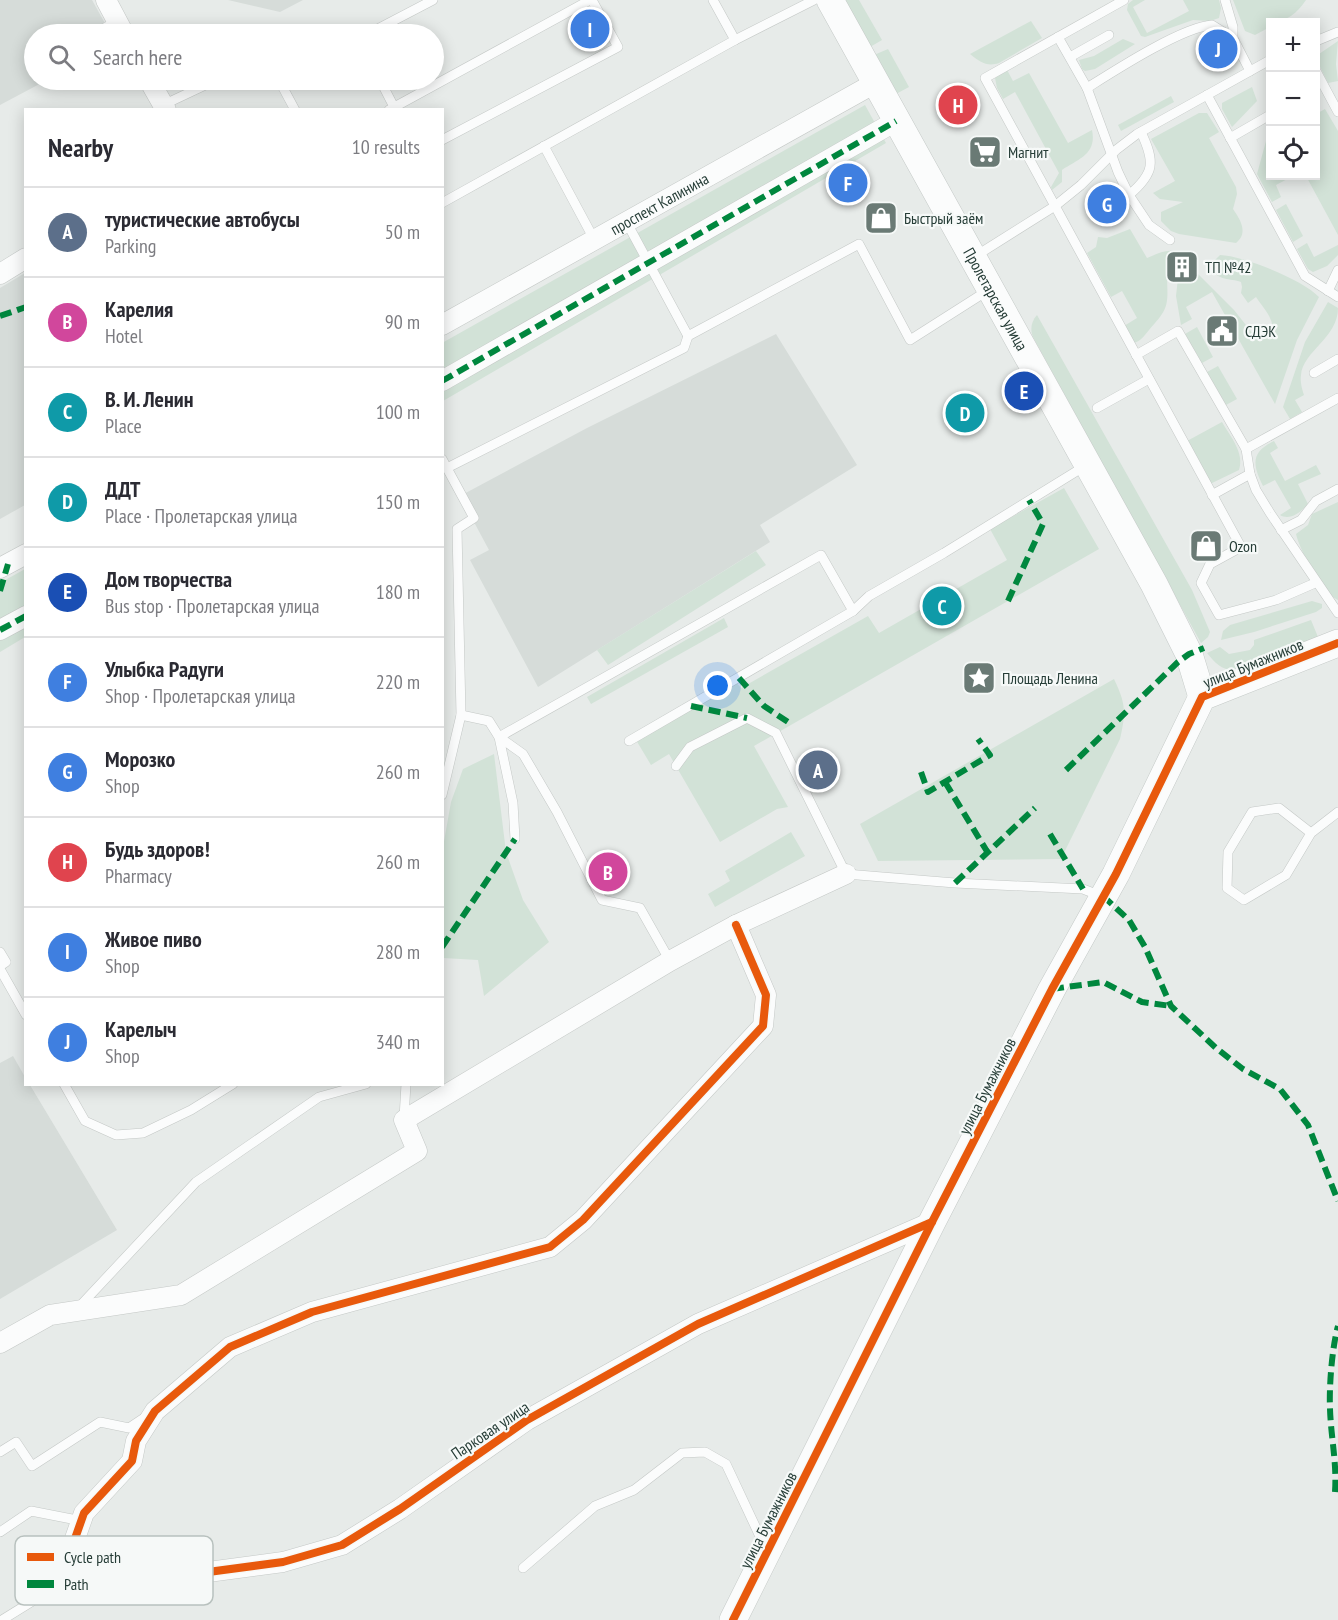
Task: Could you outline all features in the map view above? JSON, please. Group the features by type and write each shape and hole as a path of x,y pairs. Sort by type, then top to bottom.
{"street":[{"path":"106,0 119,24"},
{"name":"Пролетарская улица","path":"830,0 1176,628 1194,667 1202,697"},
{"name":"проспект Калинина","path":"444,324 875,83"},
{"path":"155,90 165,107"},
{"path":"444,380 896,121"},
{"path":"0,274 24,259"},
{"path":"0,568 24,555"},
{"path":"0,630 24,617"},
{"name":"улица Бумажников","path":"733,1620 932,1222 1052,989 1103,897 1202,697 1338,643"},
{"path":"0,1343 50,1315 181,1295 417,1151 404,1120 670,961 736,925 846,874"},
{"path":"76,1536 84,1513 132,1461 136,1441 154,1411 230,1347 312,1312 550,1246 583,1220 770,1023 766,995 736,925"},
{"name":"Парковая улица","path":"213,1571 283,1562 342,1545 400,1509 527,1420 698,1324 932,1222"}],"lane":[{"path":"387,24 432,0"},
{"path":"444,80 591,0 618,47 444,139"},
{"path":"713,0 735,40"},
{"path":"444,202 735,40 814,0"},
{"path":"1124,0 985,78 1241,548 1210,564 1201,583 1219,615 1276,600 1316,583"},
{"path":"1225,0 1233,27 1233,38 1250,71"},
{"path":"1087,88 1193,29 1212,25 1233,38"},
{"path":"1320,39 1338,32"},
{"path":"1070,57 1109,35"},
{"path":"1058,37 1087,88 1129,195 1149,225 1170,240"},
{"path":"972,259 1055,206 1112,154 1141,132 1266,62"},
{"path":"1317,72 1338,112"},
{"path":"165,107 197,90"},
{"path":"285,90 294,108"},
{"path":"384,90 392,108 425,90"},
{"path":"1207,95 1305,276 1338,297"},
{"path":"1230,138 1266,118"},
{"path":"1129,195 1143,182 1151,169 1150,155 1141,132"},
{"path":"544,146 595,241"},
{"path":"627,223 688,336"},
{"path":"444,787 461,715 457,529 474,518 444,462 684,348 688,336 859,244 910,340 989,290"},
{"path":"1328,291 1338,270"},
{"path":"1136,355 1178,331 1246,449 1250,474 1260,497 1338,613"},
{"path":"1314,373 1338,359"},
{"path":"1097,408 1149,379"},
{"path":"1246,449 1338,398"},
{"path":"628,741 853,610 869,596 1087,465"},
{"path":"1212,495 1250,474"},
{"path":"1281,530 1301,520 1316,501 1338,489"},
{"path":"499,737 821,555 853,610"},
{"path":"461,715 489,721 499,737 513,804 515,839"},
{"path":"676,766 690,747 747,718 776,733 846,874 955,883 1083,889 1103,897"},
{"path":"499,737 523,754 557,813 602,900 640,908 670,961"},
{"path":"1311,833 1280,808 1252,812 1228,852 1227,888 1244,900 1286,875 1311,833 1338,812"},
{"path":"0,952 6,962 0,967 24,1011"},
{"path":"65,1086 85,1121 116,1135 143,1133 191,1110 230,1086"},
{"path":"75,1311 196,1182 319,1097 359,1086"},
{"path":"404,1120 406,1086"},
{"path":"0,1452 16,1442 32,1466 100,1422 129,1428 154,1411"},
{"path":"523,1568 595,1506 634,1490 682,1453 705,1452 726,1464 767,1553"},
{"path":"0,1532 31,1511 82,1521"},
{"path":"2,1620 26,1605"}],"shaded area":[{"path":"0,0 92,0 105,24 24,24 24,90 28,90 0,105"},
{"path":"228,0 303,0 280,12"},
{"path":"24,274 24,506 0,519 0,288"},
{"path":"776,334 857,465 760,525 770,542 538,687 470,560 489,550 460,496 587,428"},
{"path":"13,1056 24,1075 24,1086 31,1086 117,1230 0,1299 0,1063"}],"green space":[{"path":"844,0 859,0 882,40 870,47"},
{"path":"1133,0 1145,0 1133,7 1147,33 1189,11 1183,0 1219,0 1221,8 1219,18 1210,21 1193,20 1145,37 1141,36 1127,10 1128,4"},
{"path":"1233,0 1306,0 1291,16 1266,18 1266,29 1255,35 1245,31"},
{"path":"1031,21 1042,38 999,63 984,63 970,54"},
{"path":"1123,39 1135,44 1095,69 1085,71 1082,69 1079,60 1094,56"},
{"path":"1338,41 1336,64 1338,81 1328,83 1320,67 1320,53"},
{"path":"888,49 909,87 896,94 874,55"},
{"path":"1006,68 1013,81 1029,73 1068,143 1092,130 1092,145 1089,150 1080,159 1062,170 1062,182 1052,190 1051,187 1059,173 1015,92 1003,99 997,88 995,78"},
{"path":"1252,87 1257,101 1232,127 1222,109 1222,103"},
{"path":"1171,96 1174,102 1121,131 1118,125"},
{"path":"865,105 886,143 444,400 444,342"},
{"path":"1325,109 1338,131 1338,235 1308,180 1320,180 1320,112"},
{"path":"1199,113 1207,113 1219,132 1209,138 1236,187 1237,194 1233,209 1243,230 1236,243 1171,231 1161,221 1161,212 1183,202 1160,199 1153,193 1175,181 1151,139"},
{"path":"1266,141 1266,180 1285,180 1276,185 1281,197 1272,202 1257,174"},
{"path":"1286,204 1303,236 1293,242 1276,210"},
{"path":"1130,229 1147,258 1172,251 1186,257 1171,266 1178,277 1193,269 1234,310 1257,339 1272,333 1272,323 1256,297 1248,303 1241,293 1241,282 1218,276 1215,273 1212,269 1214,261 1220,255 1230,256 1272,270 1300,283 1319,297 1297,340 1275,404 1212,292 1186,307 1192,319 1181,325 1176,296 1178,278 1167,277 1167,301 1164,311 1142,338 1134,343 1124,326 1137,318 1122,291 1111,297 1087,253 1096,247 1098,237 1107,238"},
{"path":"1307,243 1314,257 1338,245 1338,255 1327,266 1313,272 1308,269 1297,249"},
{"path":"1328,302 1338,308 1336,319 1327,336 1303,366 1301,380 1304,395 1295,400 1302,412 1290,419 1283,407 1305,342"},
{"path":"1037,315 1192,590 1210,632 1201,643 1033,337 1033,320"},
{"path":"1197,327 1213,357 1202,363 1185,334"},
{"path":"1218,366 1237,399 1226,405 1207,372"},
{"path":"1222,422 1236,445 1240,457 1239,470 1210,484 1187,441"},
{"path":"1274,441 1278,448 1270,453 1285,481 1316,465 1321,474 1298,484 1308,504 1299,513 1288,517 1280,515 1291,508 1275,480 1263,486 1257,471 1258,454 1266,445"},
{"path":"1064,488 1099,549 754,746 788,807 777,809 720,842 669,754 651,765 636,740 736,682 741,688 868,616 879,633 1007,560 990,529"},
{"path":"1338,502 1338,600 1325,589 1312,570 1296,534 1308,525 1312,514"},
{"path":"756,551 766,565 608,665 597,650"},
{"path":"24,570 24,638 0,652 0,583"},
{"path":"1312,601 1322,604 1322,608 1254,632 1221,640 1223,631 1230,625"},
{"path":"724,618 728,627 591,704 587,697"},
{"path":"1311,620 1318,637 1238,670 1224,668 1207,653 1220,647 1229,654 1250,650 1254,645 1254,640"},
{"path":"1114,679 1124,708 1120,739 1061,859 878,861 860,824"},
{"path":"494,754 506,852 523,900 549,942 484,996 478,960 444,958 444,841 451,802 463,769"},
{"path":"791,832 805,856 715,907 708,894 730,881 725,871"}],"marked path":[{"path":"444,380 896,121"},
{"path":"0,316 24,308"},
{"path":"1008,601 1043,524 1029,500"},
{"path":"0,591 8,564"},
{"path":"0,630 24,617"},
{"path":"1066,770 1178,662 1189,654 1204,648"},
{"path":"739,678 764,706 791,724"},
{"path":"691,706 747,718"},
{"path":"921,772 928,792 990,755 978,739"},
{"path":"945,782 988,853"},
{"path":"955,883 1035,808"},
{"path":"1050,834 1083,889"},
{"path":"444,944 515,839"},
{"path":"1103,896 1129,920 1145,947 1171,1006 1216,1048 1243,1069 1280,1089 1308,1125 1338,1201"},
{"path":"1052,989 1103,982 1142,1002 1171,1006"},
{"path":"1335,1492 1330,1389 1338,1326"}],"cycle path":[{"path":"733,1620 932,1222 1052,989 1116,874 1202,697 1338,643"},
{"path":"76,1536 84,1513 132,1461 136,1441 155,1411 230,1347 312,1312 550,1247 583,1220 763,1026 766,995 736,925"},
{"path":"213,1571 283,1562 342,1545 400,1509 527,1420 698,1324 932,1222"}],"place":[{"name":"Живое пиво","path":"590,29"},
{"name":"Карелыч","path":"1218,49"},
{"name":"Будь здоров!","path":"958,105"},
{"name":"Магнит","path":"985,152"},
{"name":"Улыбка Радуги","path":"848,183"},
{"name":"Морозко","path":"1107,204"},
{"name":"Быстрый заём","path":"881,218"},
{"name":"ТП №42","path":"1182,267"},
{"name":"СДЭК","path":"1222,331"},
{"name":"Дом творчества","path":"1024,391"},
{"name":"ДДТ","path":"965,413"},
{"name":"Ozon","path":"1206,546"},
{"name":"В. И. Ленин","path":"942,606"},
{"name":"Площадь Ленина","path":"979,678"},
{"name":"туристические автобусы","path":"818,770"},
{"name":"Карелия","path":"608,872"}]}
